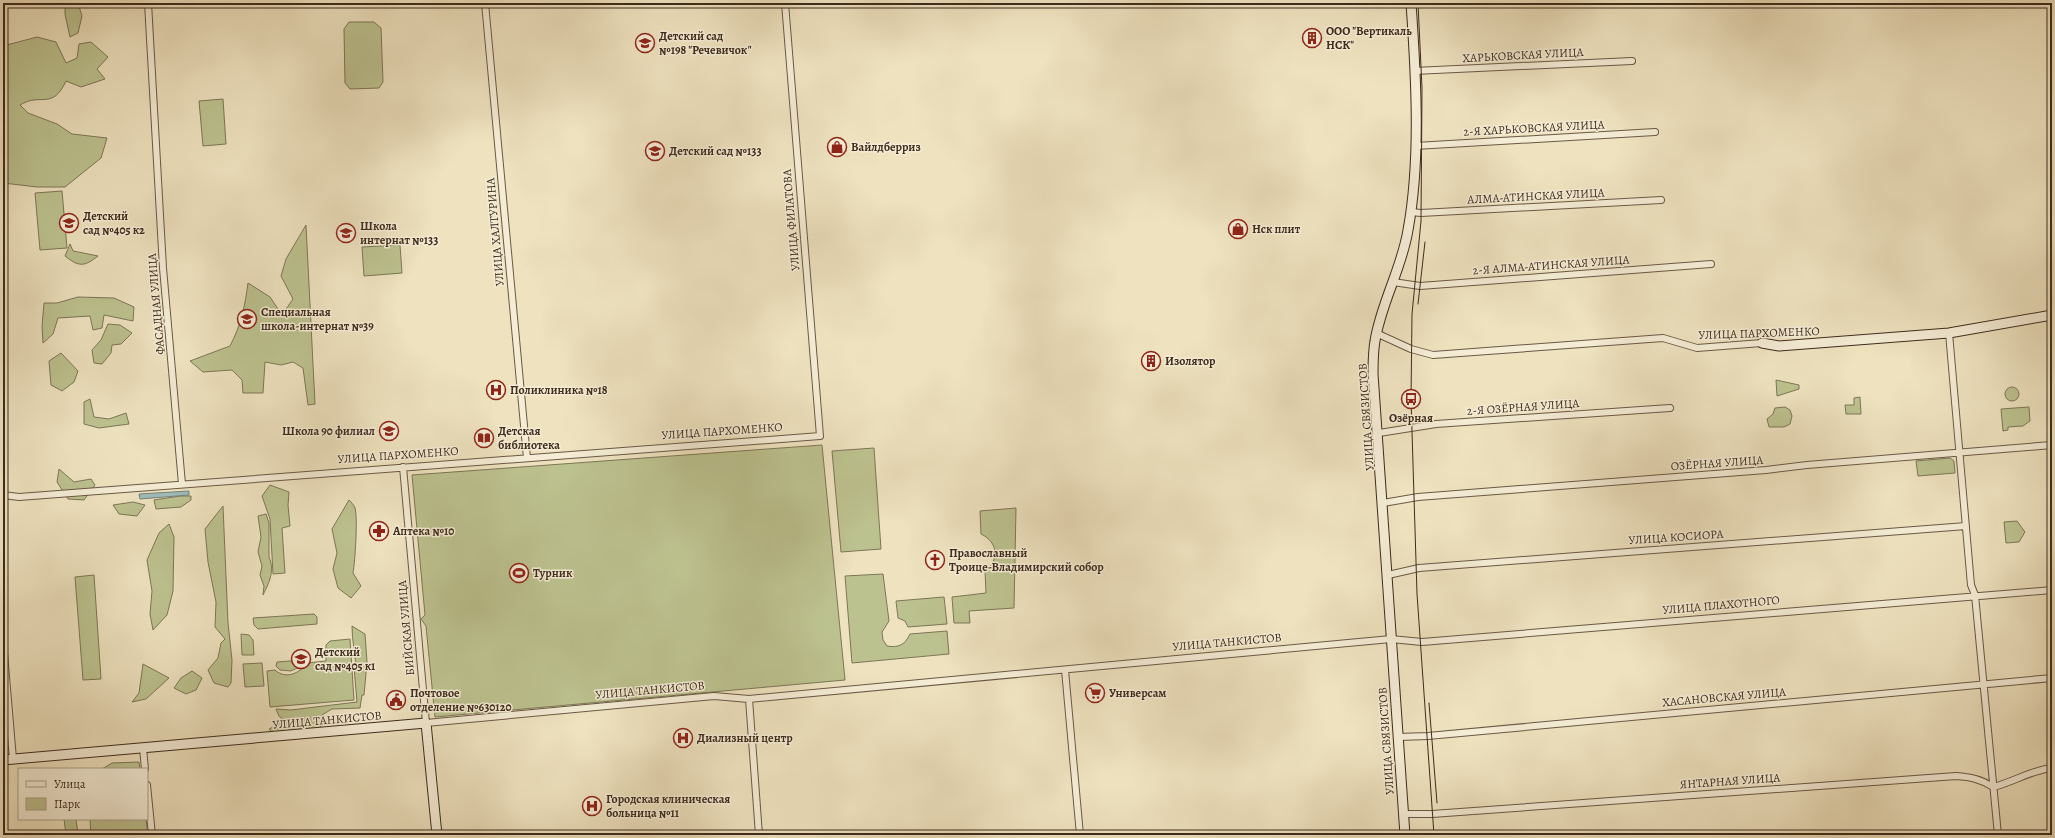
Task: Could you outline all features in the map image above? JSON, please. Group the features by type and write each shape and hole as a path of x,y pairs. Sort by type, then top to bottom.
{"street":[{"name":"ФАСАДНАЯ УЛИЦА","path":"148,3 163,268 182,484"},
{"name":"УЛИЦА ХАЛТУРИНА","path":"485,3 526,458"},
{"name":"УЛИЦА ФИЛАТОВА","path":"785,3 820,436"},
{"name":"УЛИЦА СВЯЗИСТОВ","path":"1405,835 1374,374 1374,351 1376,333 1408,233 1411,212 1415,146 1411,3"},
{"name":"ХАРЬКОВСКАЯ УЛИЦА","path":"1414,71 1632,61"},
{"name":"2-Я ХАРЬКОВСКАЯ УЛИЦА","path":"1415,146 1655,132"},
{"name":"АЛМА-АТИНСКАЯ УЛИЦА","path":"1411,212 1421,213 1661,200"},
{"name":"2-Я АЛМА-АТИНСКАЯ УЛИЦА","path":"1393,282 1420,286 1711,264"},
{"name":"УЛИЦА ПАРХОМЕНКО","path":"1376,333 1411,349 1433,355 1663,338 1698,348 1762,343 1779,346 1949,332 2052,315"},
{"path":"1949,332 1971,585 1975,595 1998,835"},
{"name":"2-Я ОЗЁРНАЯ УЛИЦА","path":"1379,432 1436,424 1670,408"},
{"name":"УЛИЦА ПАРХОМЕНКО","path":"3,495 12,497 403,466 820,436"},
{"name":"ОЗЁРНАЯ УЛИЦА","path":"1383,503 1418,497 1766,470 2052,445"},
{"name":"БИЙСКАЯ УЛИЦА","path":"403,466 437,835"},
{"name":"УЛИЦА КОСИОРА","path":"1388,575 1419,568 1966,526"},
{"name":"УЛИЦА ПЛАХОТНОГО","path":"1391,638 1422,642 1975,595 2052,590"},
{"name":"УЛИЦА ТАНКИСТОВ","path":"3,760 714,696 749,699 1391,638"},
{"path":"3,641 13,759"},
{"path":"1065,670 1080,835"},
{"name":"ХАСАНОВСКАЯ УЛИЦА","path":"1398,736 1428,736 1983,683 2052,678"},
{"path":"749,699 759,835"},
{"path":"143,748 145,768"},
{"path":"1993,787 2009,783 2038,769 2052,768"},
{"name":"ЯНТАРНАЯ УЛИЦА","path":"1404,814 1432,814 1956,776 1972,777 1984,781 1993,787"},
{"path":"148,795 152,835"}],"green space":[{"path":"65,3 78,3 82,16 78,33 70,37 65,14"},
{"path":"349,22 374,22 381,28 383,82 379,88 350,89 345,83 344,29"},
{"path":"37,37 56,42 66,63 77,58 79,44 91,42 108,57 97,69 105,79 81,87 66,81 56,96 46,99 27,101 20,105 28,113 57,124 72,134 107,138 101,158 65,187 37,187 3,183 3,46"},
{"path":"223,99 226,144 203,146 199,101"},
{"path":"62,191 67,248 40,250 35,193"},
{"path":"306,225 315,404 308,405 303,368 293,362 281,365 265,362 263,393 243,393 242,380 232,370 203,372 190,361 230,346 242,315 248,283 270,297 282,315 293,299 281,276 286,259"},
{"path":"70,244 73,251 98,256 85,264 78,264 65,256"},
{"path":"400,245 402,273 364,276 362,247"},
{"path":"78,297 114,298 134,307 133,321 104,315 102,328 93,330 90,316 58,318 53,334 43,343 42,326 44,303 57,303"},
{"path":"108,324 120,325 132,333 121,344 112,345 111,353 102,364 94,363 92,350 101,340"},
{"path":"61,353 78,371 74,382 62,391 51,385 49,361"},
{"path":"1776,380 1799,385 1799,389 1777,396"},
{"path":"2009,387 2015,387 2019,391 2019,397 2015,401 2009,401 2005,397 2005,391"},
{"path":"1860,397 1861,414 1846,414 1845,405 1854,405 1854,398"},
{"path":"90,399 94,417 109,419 126,413 129,424 99,428 84,424 84,402"},
{"path":"1785,407 1790,410 1792,416 1790,424 1784,427 1769,427 1767,419 1773,414 1775,408"},
{"path":"2029,407 2030,421 2023,426 2008,427 2008,430 2003,431 2001,409"},
{"path":"822,445 845,680 435,717 426,626 421,619 425,615 412,475"},
{"path":"874,448 881,549 841,552 832,451"},
{"path":"1950,458 1954,461 1955,473 1918,476 1916,461"},
{"path":"59,469 74,482 91,479 95,485 84,500 68,499 57,482"},
{"path":"270,485 289,492 288,505 290,526 282,528 285,573 273,574 270,519 262,496"},
{"path":"191,496 191,500 181,507 156,509 154,500"},
{"path":"349,500 355,507 356,513 355,560 353,573 361,586 351,598 338,588 333,569 337,553 332,529"},
{"path":"133,502 145,505 137,516 119,514 113,505"},
{"path":"223,506 228,623 232,660 231,683 228,687 214,683 208,670 218,658 221,643 225,639 215,627 216,602 208,562 205,529"},
{"path":"1016,508 1014,608 969,611 970,623 954,623 952,597 986,593 985,571 990,567 995,557 994,546 987,537 981,534 980,511"},
{"path":"266,514 269,523 269,557 271,562 271,572 263,595 264,586 260,575 262,566 258,552 261,537 258,516"},
{"path":"2017,521 2025,532 2019,542 2006,543 2004,522"},
{"path":"169,524 174,537 173,591 167,615 153,630 150,614 152,591 147,560 159,533"},
{"path":"883,574 889,621 882,632 883,640 887,646 895,647 901,645 906,641 910,634 947,631 949,654 852,663 845,576"},
{"path":"94,575 101,679 83,680 75,577"},
{"path":"944,597 947,624 908,627 905,621 898,618 896,601"},
{"path":"314,614 317,617 317,624 258,629 254,625 253,618"},
{"path":"352,626 365,634 367,662 364,695 362,695 360,708 332,709 322,715 320,730 274,734 269,729 285,721 279,716 276,709 291,710 357,702 354,667 356,667"},
{"path":"241,634 249,635 253,640 254,655 242,655"},
{"path":"350,639 354,700 270,707 267,671 275,670 284,675 288,675 301,670 307,663 326,661 326,645 330,641"},
{"path":"303,660 301,666 291,671 280,670 276,666 277,662"},
{"path":"262,663 264,686 245,687 243,664"},
{"path":"143,664 169,678 146,699 132,702 139,693"},
{"path":"192,671 202,678 196,690 186,694 174,688 181,678"},
{"path":"139,762 140,768 104,768 112,763"},
{"path":"64,820 76,820 78,835 66,835"},
{"path":"90,820 146,820 148,835 91,835"}],"water":[{"path":"189,491 189,495 140,499 139,494"}],"tram line":[{"path":"1418,3 1422,88 1421,221 1412,314 1411,399 1417,594 1434,835"},
{"path":"1418,304 1425,242"},
{"path":"1429,703 1437,803"}],"place":[{"name":"ООО \"Вертикаль НСК\"","path":"1312,38"},
{"name":"Детский сад №198 \"Речевичок\"","path":"645,43"},
{"name":"Вайлдберриз","path":"837,147"},
{"name":"Детский сад №133","path":"655,151"},
{"name":"Детский сад №405 к2","path":"69,223"},
{"name":"Нск плит","path":"1238,229"},
{"name":"Школа интернат №133","path":"346,233"},
{"name":"Специальная школа-интернат №39","path":"247,319"},
{"name":"Изолятор","path":"1151,361"},
{"name":"Поликлиника №18","path":"496,390"},
{"name":"Озёрная","path":"1411,399"},
{"name":"Школа 90 филиал","path":"389,431"},
{"name":"Детская библиотека","path":"484,438"},
{"name":"Аптека №10","path":"379,531"},
{"name":"Православный Троице-Владимирский собор","path":"935,560"},
{"name":"Турник","path":"519,573"},
{"name":"Детский сад №405 к1","path":"301,659"},
{"name":"Универсам","path":"1095,693"},
{"name":"Почтовое отделение №630120","path":"396,700"},
{"name":"Диализный центр","path":"683,738"},
{"name":"Городская клиническая больница №11","path":"592,806"}]}
